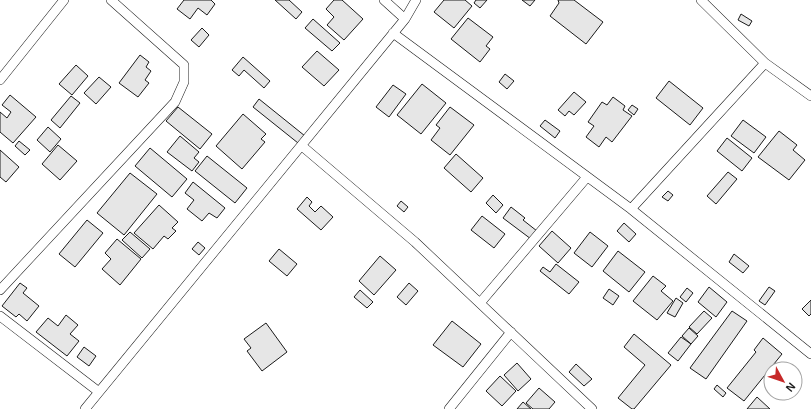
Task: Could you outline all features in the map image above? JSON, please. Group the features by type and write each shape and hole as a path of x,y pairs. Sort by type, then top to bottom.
{"street":[{"path":"0,80 64,0"},
{"path":"0,290 175,102 184,82 184,65 111,0"},
{"path":"384,0 405,19"},
{"path":"85,409 405,19 416,0"},
{"path":"701,0 765,63 811,96"},
{"path":"393,33 631,208 811,354"},
{"path":"631,208 765,63"},
{"path":"302,146 415,242 592,409"},
{"path":"480,303 588,177"},
{"path":"0,316 99,392"},
{"path":"449,409 511,332"}],"building":[{"path":"184,0 211,0 215,4 207,15 198,8 190,19 177,9"},
{"path":"275,0 289,0 302,12 296,19"},
{"path":"334,0 342,0 363,19 344,40 327,25 334,17 326,9"},
{"path":"444,0 465,0 472,6 454,28 434,12"},
{"path":"476,0 487,0 480,8 474,3"},
{"path":"522,0 535,0 530,6"},
{"path":"558,0 574,0 603,22 586,44 550,16 559,3"},
{"path":"741,14 752,21 749,26 738,20"},
{"path":"468,18 493,37 486,46 490,49 480,62 451,39"},
{"path":"313,19 340,43 332,51 305,28"},
{"path":"202,28 209,35 199,47 191,40"},
{"path":"317,51 339,70 324,86 302,67"},
{"path":"140,55 149,62 146,67 151,71 145,80 149,83 138,97 119,83"},
{"path":"243,57 270,81 264,88 244,70 239,76 232,70"},
{"path":"76,65 88,76 72,95 59,84"},
{"path":"505,74 514,81 507,89 499,82"},
{"path":"99,77 111,87 96,104 84,93"},
{"path":"669,81 703,108 690,125 656,98"},
{"path":"422,84 446,103 421,134 397,115"},
{"path":"393,85 406,94 389,117 376,107"},
{"path":"574,92 586,102 574,115 569,111 565,116 558,110"},
{"path":"10,95 36,117 13,143 0,132 0,112 7,118 11,112 2,105"},
{"path":"71,96 80,103 60,128 51,120"},
{"path":"613,97 625,106 623,110 632,116 612,142 606,137 599,147 586,137 594,126 588,122 602,102 607,105"},
{"path":"259,99 305,136 298,143 253,107"},
{"path":"632,105 638,109 634,115 628,110"},
{"path":"178,107 212,134 200,149 166,121"},
{"path":"450,107 474,125 450,155 431,140 440,128 436,125"},
{"path":"243,114 266,134 261,139 265,142 242,169 216,146"},
{"path":"545,120 560,131 555,138 540,126"},
{"path":"743,120 766,137 754,153 731,136"},
{"path":"48,127 61,139 50,152 37,140"},
{"path":"779,131 797,145 793,150 805,160 789,180 758,157"},
{"path":"180,136 199,152 194,158 199,162 192,171 167,152"},
{"path":"727,138 752,158 742,171 717,151"},
{"path":"19,141 30,150 25,155 15,146"},
{"path":"58,145 77,161 60,180 42,164"},
{"path":"150,148 187,179 172,197 135,166"},
{"path":"0,150 19,167 6,182 0,177"},
{"path":"456,154 483,178 471,192 444,168"},
{"path":"207,156 247,188 235,203 195,171"},
{"path":"728,172 737,179 716,204 707,196"},
{"path":"130,173 157,194 124,235 97,213"},
{"path":"193,182 225,208 217,218 209,213 202,221 187,209 194,200 185,193"},
{"path":"668,191 673,195 668,201 662,197"},
{"path":"493,195 503,205 496,213 486,203"},
{"path":"307,197 312,202 309,206 315,212 321,206 333,217 321,230 297,209"},
{"path":"401,201 408,207 404,212 397,206"},
{"path":"159,205 178,222 172,228 176,231 168,239 164,236 153,249 134,233"},
{"path":"511,207 525,218 523,220 537,231 531,239 503,218"},
{"path":"482,216 505,234 494,248 471,230"},
{"path":"87,220 103,233 75,267 59,254"},
{"path":"624,223 636,234 629,242 617,231"},
{"path":"552,231 571,248 558,263 539,246"},
{"path":"130,232 150,249 142,258 122,240"},
{"path":"590,232 608,246 592,267 574,253"},
{"path":"117,239 141,259 120,285 102,269 111,259 105,253"},
{"path":"198,242 205,248 199,255 192,249"},
{"path":"279,249 297,264 287,276 269,261"},
{"path":"618,251 645,272 629,292 603,271"},
{"path":"734,254 749,266 743,273 729,262"},
{"path":"380,256 396,270 374,295 359,281"},
{"path":"556,264 579,282 569,294 540,271 543,267 550,272"},
{"path":"653,276 666,286 661,291 673,301 657,320 633,301"},
{"path":"20,283 27,288 23,293 39,306 27,321 19,314 16,317 2,306"},
{"path":"409,283 418,291 406,305 397,297"},
{"path":"709,287 727,302 716,317 698,302"},
{"path":"769,287 775,291 765,305 759,301"},
{"path":"687,288 693,293 686,302 680,297"},
{"path":"609,289 619,296 613,305 603,298"},
{"path":"360,290 373,302 367,308 354,297"},
{"path":"676,298 683,303 675,317 667,313"},
{"path":"811,300 811,314 809,316 802,309"},
{"path":"704,311 712,318 697,334 689,327"},
{"path":"732,311 747,321 706,379 690,368"},
{"path":"66,315 78,325 70,334 79,341 67,356 36,332 48,318 58,326"},
{"path":"452,321 481,344 463,367 433,345"},
{"path":"266,323 287,352 262,371 247,351 251,348 244,339"},
{"path":"689,328 698,336 691,344 682,336"},
{"path":"634,334 671,365 634,409 632,409 618,398 645,365 624,347"},
{"path":"681,337 691,344 678,361 668,353"},
{"path":"763,338 782,354 776,361 763,361 763,378 744,401 727,388 756,352 754,350"},
{"path":"84,347 96,356 89,366 77,357"},
{"path":"517,363 531,379 518,391 504,375"},
{"path":"576,364 592,379 584,386 569,372"},
{"path":"500,376 516,391 502,406 486,391"},
{"path":"717,385 726,393 723,397 714,389"},
{"path":"539,388 555,402 549,409 533,409 526,403"},
{"path":"757,397 770,409 747,409"},
{"path":"523,402 531,409 517,409"}]}
